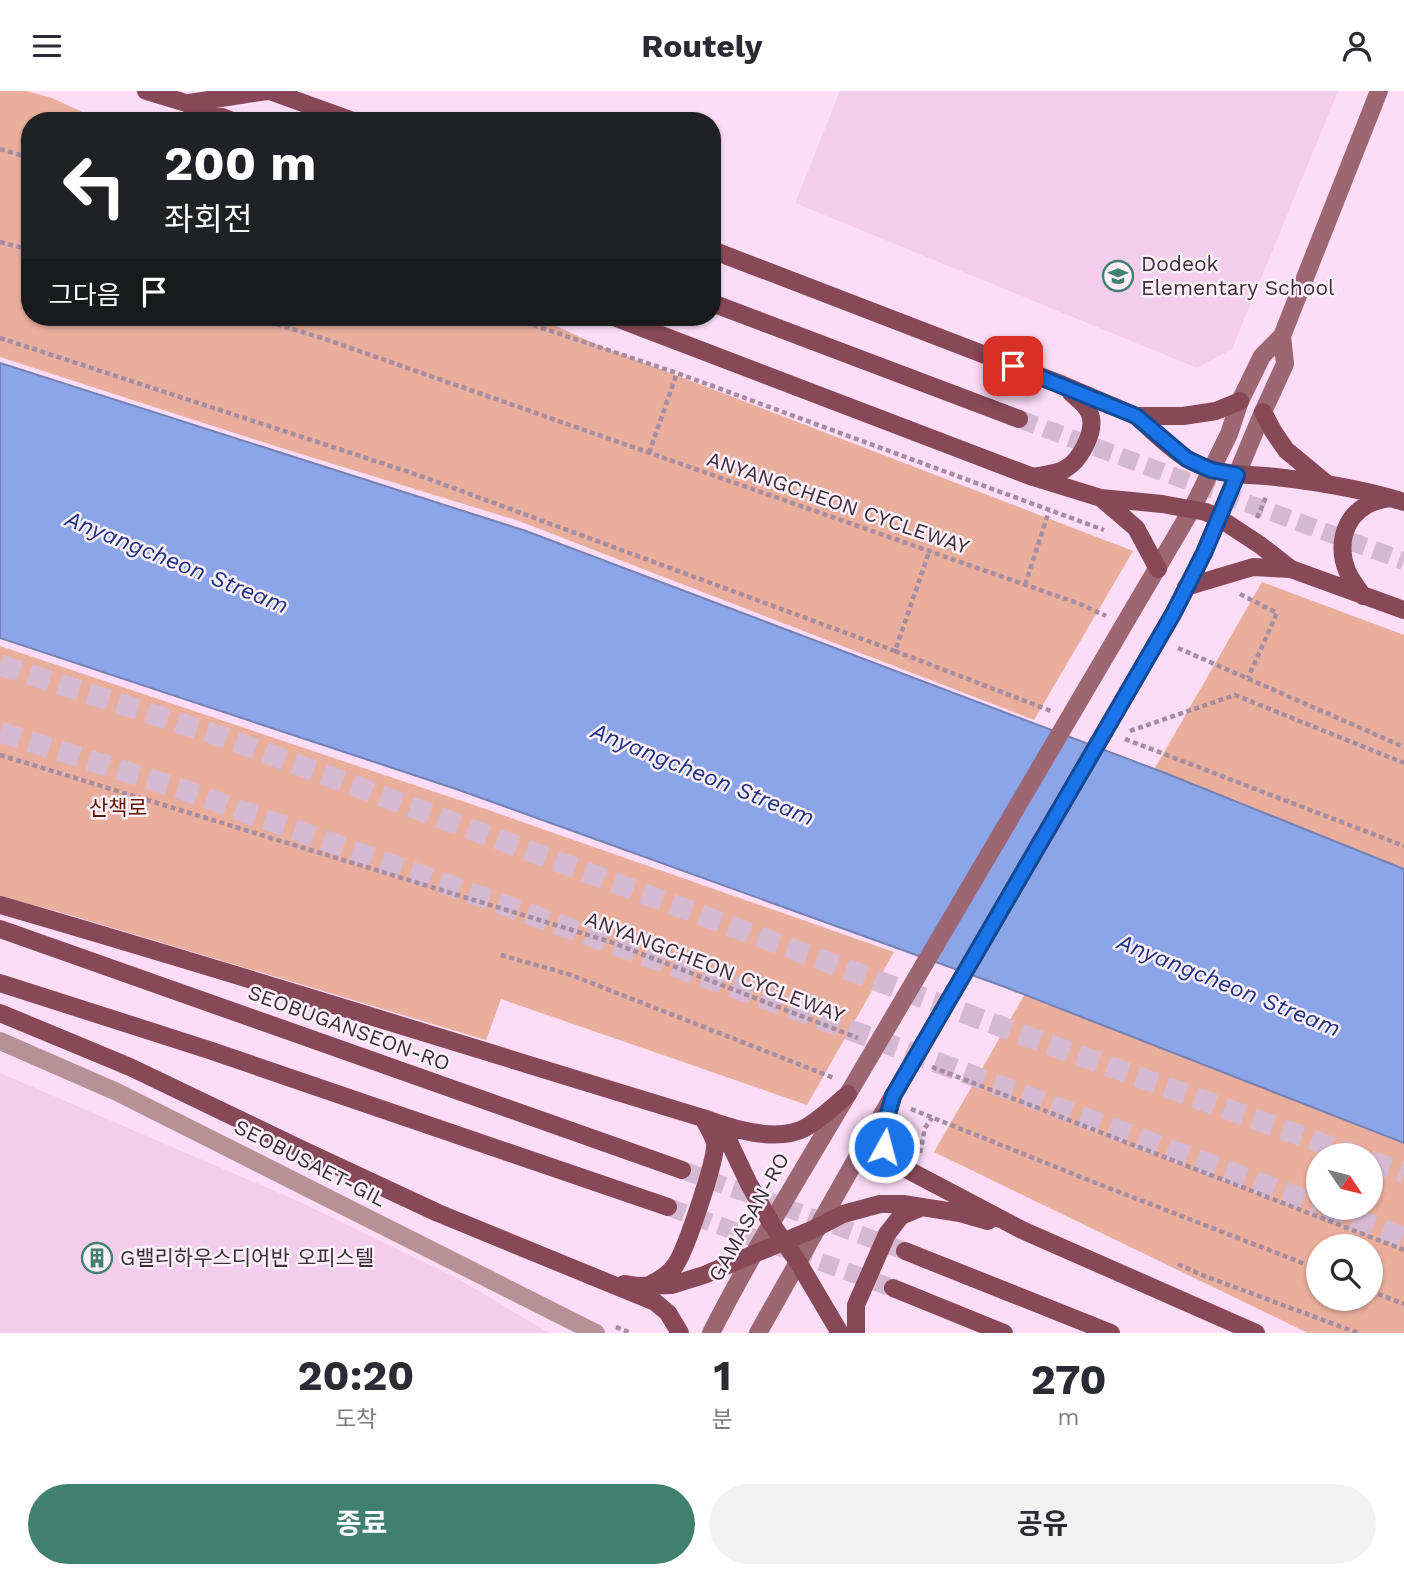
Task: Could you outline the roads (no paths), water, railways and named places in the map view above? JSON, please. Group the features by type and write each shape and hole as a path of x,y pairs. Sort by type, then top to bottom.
{"main road":[{"path":"146,91 209,112"},
{"path":"186,103 268,91 328,112"},
{"path":"0,905 178,957 721,1125 765,1135 779,1135 826,1121 848,1094 1192,509 1262,356 1282,337 1379,91"},
{"path":"186,103 195,112"},
{"path":"721,253 1063,385 1136,416 1187,459 1211,470 1327,484 1398,500"},
{"path":"721,306 1019,419"},
{"path":"638,326 1033,477 1101,498 1206,512 1250,538 1292,569 1404,610"},
{"path":"758,1333 816,1228 1173,614 1219,518 1262,412 1285,364 1282,337"},
{"path":"1033,477 1065,469 1080,456 1090,436 1091,418 1086,406 1063,385"},
{"path":"1136,416 1183,416 1216,411 1240,401"},
{"path":"1262,412 1286,450 1327,484"},
{"path":"1101,498 1136,528 1158,569"},
{"path":"1363,596 1349,575 1345,562 1342,546 1344,531 1357,512 1370,503 1398,500"},
{"path":"1186,587 1253,567 1292,569"},
{"name":"SEOBUGANSEON-RO","path":"0,929 682,1170"},
{"path":"0,983 209,1050 668,1207"},
{"path":"0,1013 130,1067 438,1213 655,1302 668,1313 681,1333"},
{"path":"893,1096 884,1128 884,1147 891,1161 1022,1230 1256,1333"},
{"path":"648,1286 665,1277 677,1264 693,1225 714,1156 715,1143 703,1118"},
{"name":"GAMASAN-RO","path":"711,1333 826,1121"},
{"path":"721,1125 771,1223 798,1262 840,1333"},
{"path":"600,1280 637,1286 672,1285 704,1275 784,1242 843,1214 880,1204 903,1204 960,1213 1022,1230"},
{"path":"856,1333 856,1305 887,1234 901,1216 923,1207"},
{"path":"905,1251 1111,1333"},
{"path":"893,1288 1004,1333"}],"street":[{"name":"SEOBUSAET-GIL","path":"0,1041 117,1092 596,1333"}],"water":[{"name":"Anyangcheon Stream","path":"0,363 526,531 1165,773 1404,869 1404,1143 1005,987 459,790 0,638"}],"tunnel":[{"path":"1019,419 1404,561"},
{"path":"0,665 226,738 1321,1143"},
{"path":"0,732 181,789 805,1013 1306,1201"},
{"path":"1383,1166 1404,1173"},
{"path":"682,1170 905,1251"},
{"path":"668,1207 893,1288"},
{"path":"1358,1220 1404,1238"}],"place":[{"name":"Dodeok Elementary School","path":"1118,276"},
{"name":"G밸리하우스디어반 오피스텔","path":"97,1258"}],"park label":[{"name":"산책로","path":"118,808"}]}
